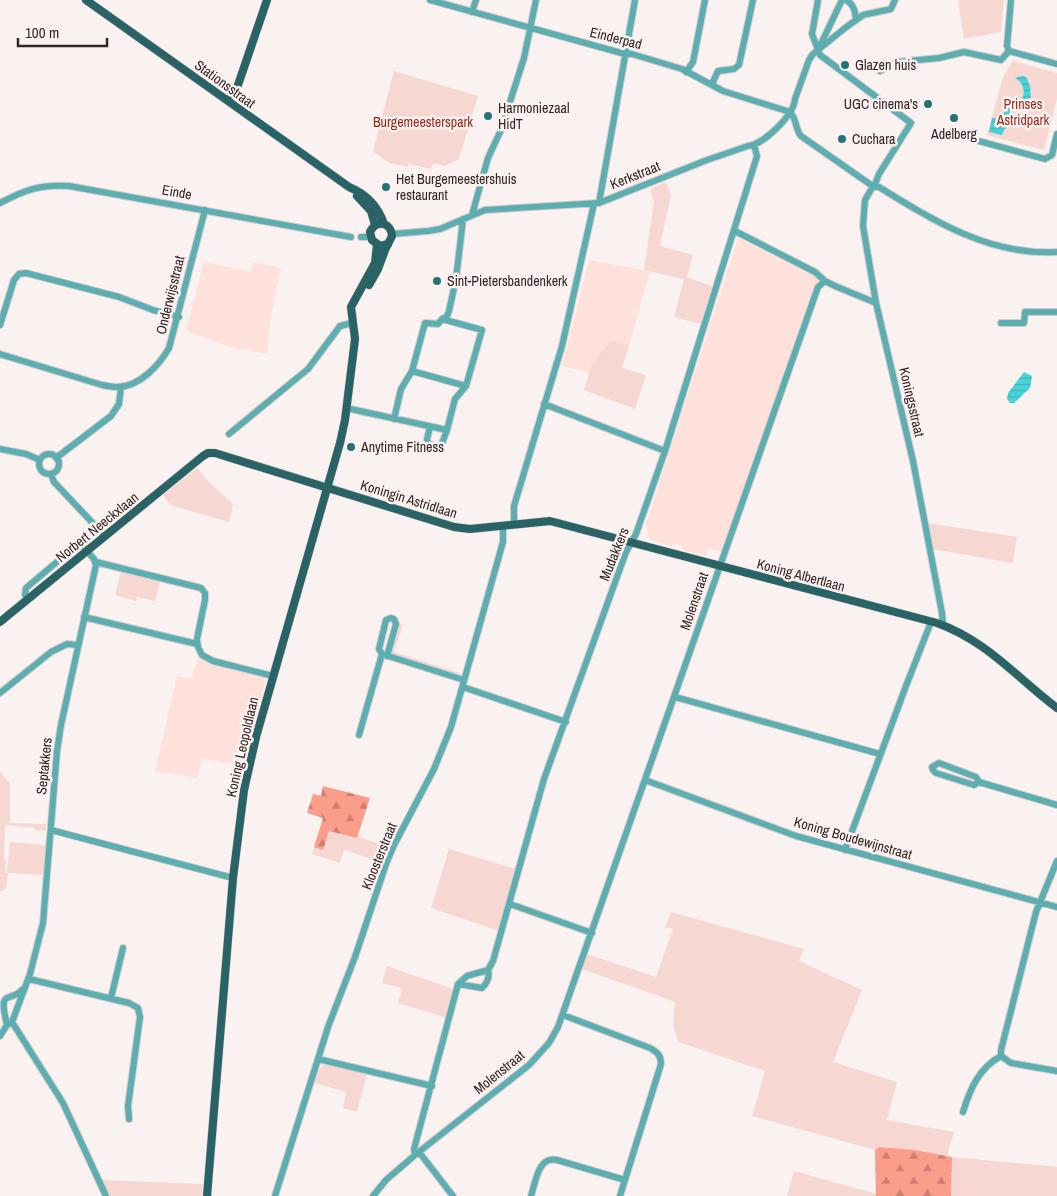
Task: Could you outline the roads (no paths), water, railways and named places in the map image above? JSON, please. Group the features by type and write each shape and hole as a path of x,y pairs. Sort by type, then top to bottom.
{"main road":[{"path":"228,101 238,85 268,0"},
{"name":"Stationsstraat","path":"90,1 349,187 363,195 376,206 384,224"},
{"name":"Stationsstraat","path":"349,187 371,211 375,225"},
{"path":"352,318 371,276 392,238 391,228 384,224 375,225 372,228 370,237 377,245 377,256 371,276"},
{"path":"377,245 388,244"},
{"name":"Koning Leopoldlaan","path":"207,1196 233,878 240,815 249,763 343,431 355,339 352,318"},
{"name":"Koningin Astridlaan","path":"211,453 223,455 454,527 470,529 514,524"},
{"name":"Norbert Neeckxlaan","path":"0,622 203,456 211,453"},
{"name":"Koning Albertlaan","path":"514,524 550,522 931,622 967,636 990,651 1057,708"}],"street":[{"name":"Einderpad","path":"430,0 682,69 723,90 790,112"},
{"path":"472,12 476,0"},
{"path":"472,215 488,158 501,130 524,58 536,0"},
{"path":"514,524 514,506 562,346 597,204 635,0"},
{"path":"686,72 694,62 705,0"},
{"path":"712,84 718,70 734,69 739,65 753,0"},
{"path":"819,0 812,34 817,51 864,15 891,10 895,0"},
{"name":"Kerkstraat","path":"392,234 440,229 485,210 597,204 707,160 754,145 778,128 795,105 795,99 809,60 817,51 842,0"},
{"path":"846,0 851,2 854,8 856,20"},
{"path":"1009,51 1007,46 1011,0"},
{"name":"Koningsstraat","path":"817,51 840,71 911,123 865,200 863,226 876,303 912,461 942,613 942,626"},
{"path":"1009,51 1057,64"},
{"path":"880,71 897,62 939,58 964,52 1001,60 1009,51"},
{"path":"790,112 795,118 797,131 801,136 874,187 879,187 959,233 1017,250 1041,253 1057,252"},
{"path":"975,140 1045,159 1052,155 1057,134"},
{"name":"Mudakkers","path":"458,984 482,988 487,981 488,970 493,961 510,904 544,779 626,552 636,534 664,451 757,156 754,145"},
{"name":"Einde","path":"0,203 29,189 54,185 69,186 351,237"},
{"name":"Onderwijsstraat","path":"122,387 142,378 158,364 169,348 179,317 205,210"},
{"path":"394,419 401,389 412,371 425,323 438,324 447,316 449,311 464,219"},
{"path":"734,231 820,274 825,281 876,303"},
{"path":"361,237 370,237"},
{"path":"0,325 14,280 19,274 26,273 119,297 153,310 179,317"},
{"name":"Molenstraat","path":"373,1196 386,1180 529,1065 549,1043 563,1015 818,287 825,281"},
{"path":"1000,323 1024,323 1025,312 1057,312"},
{"path":"229,434 308,369 340,326 352,318"},
{"path":"430,428 427,439 428,443 439,447 443,444 455,399 466,386 482,330 442,319"},
{"path":"0,354 102,385 122,387 119,404 111,416 56,458"},
{"path":"412,371 466,386"},
{"path":"544,404 664,451"},
{"path":"346,408 430,428 447,430"},
{"path":"0,449 26,454 40,460"},
{"path":"40,460 48,454 56,458"},
{"path":"51,474 58,467 56,458"},
{"path":"40,460 40,469 45,473 51,474"},
{"path":"51,474 54,482 105,536"},
{"name":"Kloosterstraat","path":"275,1196 318,1059 386,864 440,756 451,727 503,542 503,526"},
{"path":"88,550 96,562 200,588 204,593 205,600 197,644 202,654 209,660 273,676"},
{"name":"Septakkers","path":"0,1036 9,1024 29,979 43,924 58,742 96,562"},
{"path":"84,617 197,644"},
{"path":"359,735 384,655 396,624 394,619 386,620 378,649 384,655 464,680"},
{"path":"845,850 931,622"},
{"path":"0,693 58,647 67,644 78,645"},
{"path":"463,687 566,722"},
{"path":"674,697 880,754"},
{"path":"979,782 974,785 936,773 932,767 939,763 976,777 979,782 1057,805"},
{"name":"Koning Boudewijnstraat","path":"645,780 767,826 845,850 1057,907"},
{"path":"51,830 233,878"},
{"path":"1001,1056 1005,1033 1036,912 1057,861"},
{"path":"510,904 592,933"},
{"path":"111,998 123,948"},
{"path":"453,1196 414,1149 458,984 467,976 488,970"},
{"path":"29,979 135,1005 140,1012 128,1106 129,1120"},
{"path":"1,1004 6,998 19,994 25,988"},
{"path":"0,994 11,997 17,1006 8,1008 1,1004"},
{"path":"1,1004 9,1024 70,1115 106,1196"},
{"path":"563,1015 650,1048 659,1054 661,1058 661,1064 620,1196"},
{"path":"1001,1056 1011,1063 1057,1070"},
{"path":"963,1112 969,1092 976,1079 988,1064 1001,1056"},
{"path":"318,1059 432,1086"},
{"path":"531,1196 542,1165 546,1160 552,1159 625,1180"}],"water":[{"path":"1026,77 1030,86 1031,97 1024,105 1015,104 1010,106 1011,123 1002,135 989,132 992,118 1001,116 1009,103 1023,97 1024,91 1022,86 1015,78"},
{"path":"1024,372 1032,376 1030,388 1014,403 1010,403 1007,399 1008,393"}],"place":[{"name":"Glazen huis","path":"845,65"},
{"name":"UGC cinema's","path":"928,104"},
{"name":"Harmoniezaal HidT","path":"488,116"},
{"name":"Adelberg","path":"954,118"},
{"name":"Cuchara","path":"842,139"},
{"name":"Het Burgemeestershuis restaurant","path":"386,187"},
{"name":"Sint-Pietersbandenkerk","path":"437,281"},
{"name":"Anytime Fitness","path":"351,447"}],"park label":[{"name":"Prinses Astridpark","path":"1023,112"},
{"name":"Burgemeesterspark","path":"423,122"}]}
